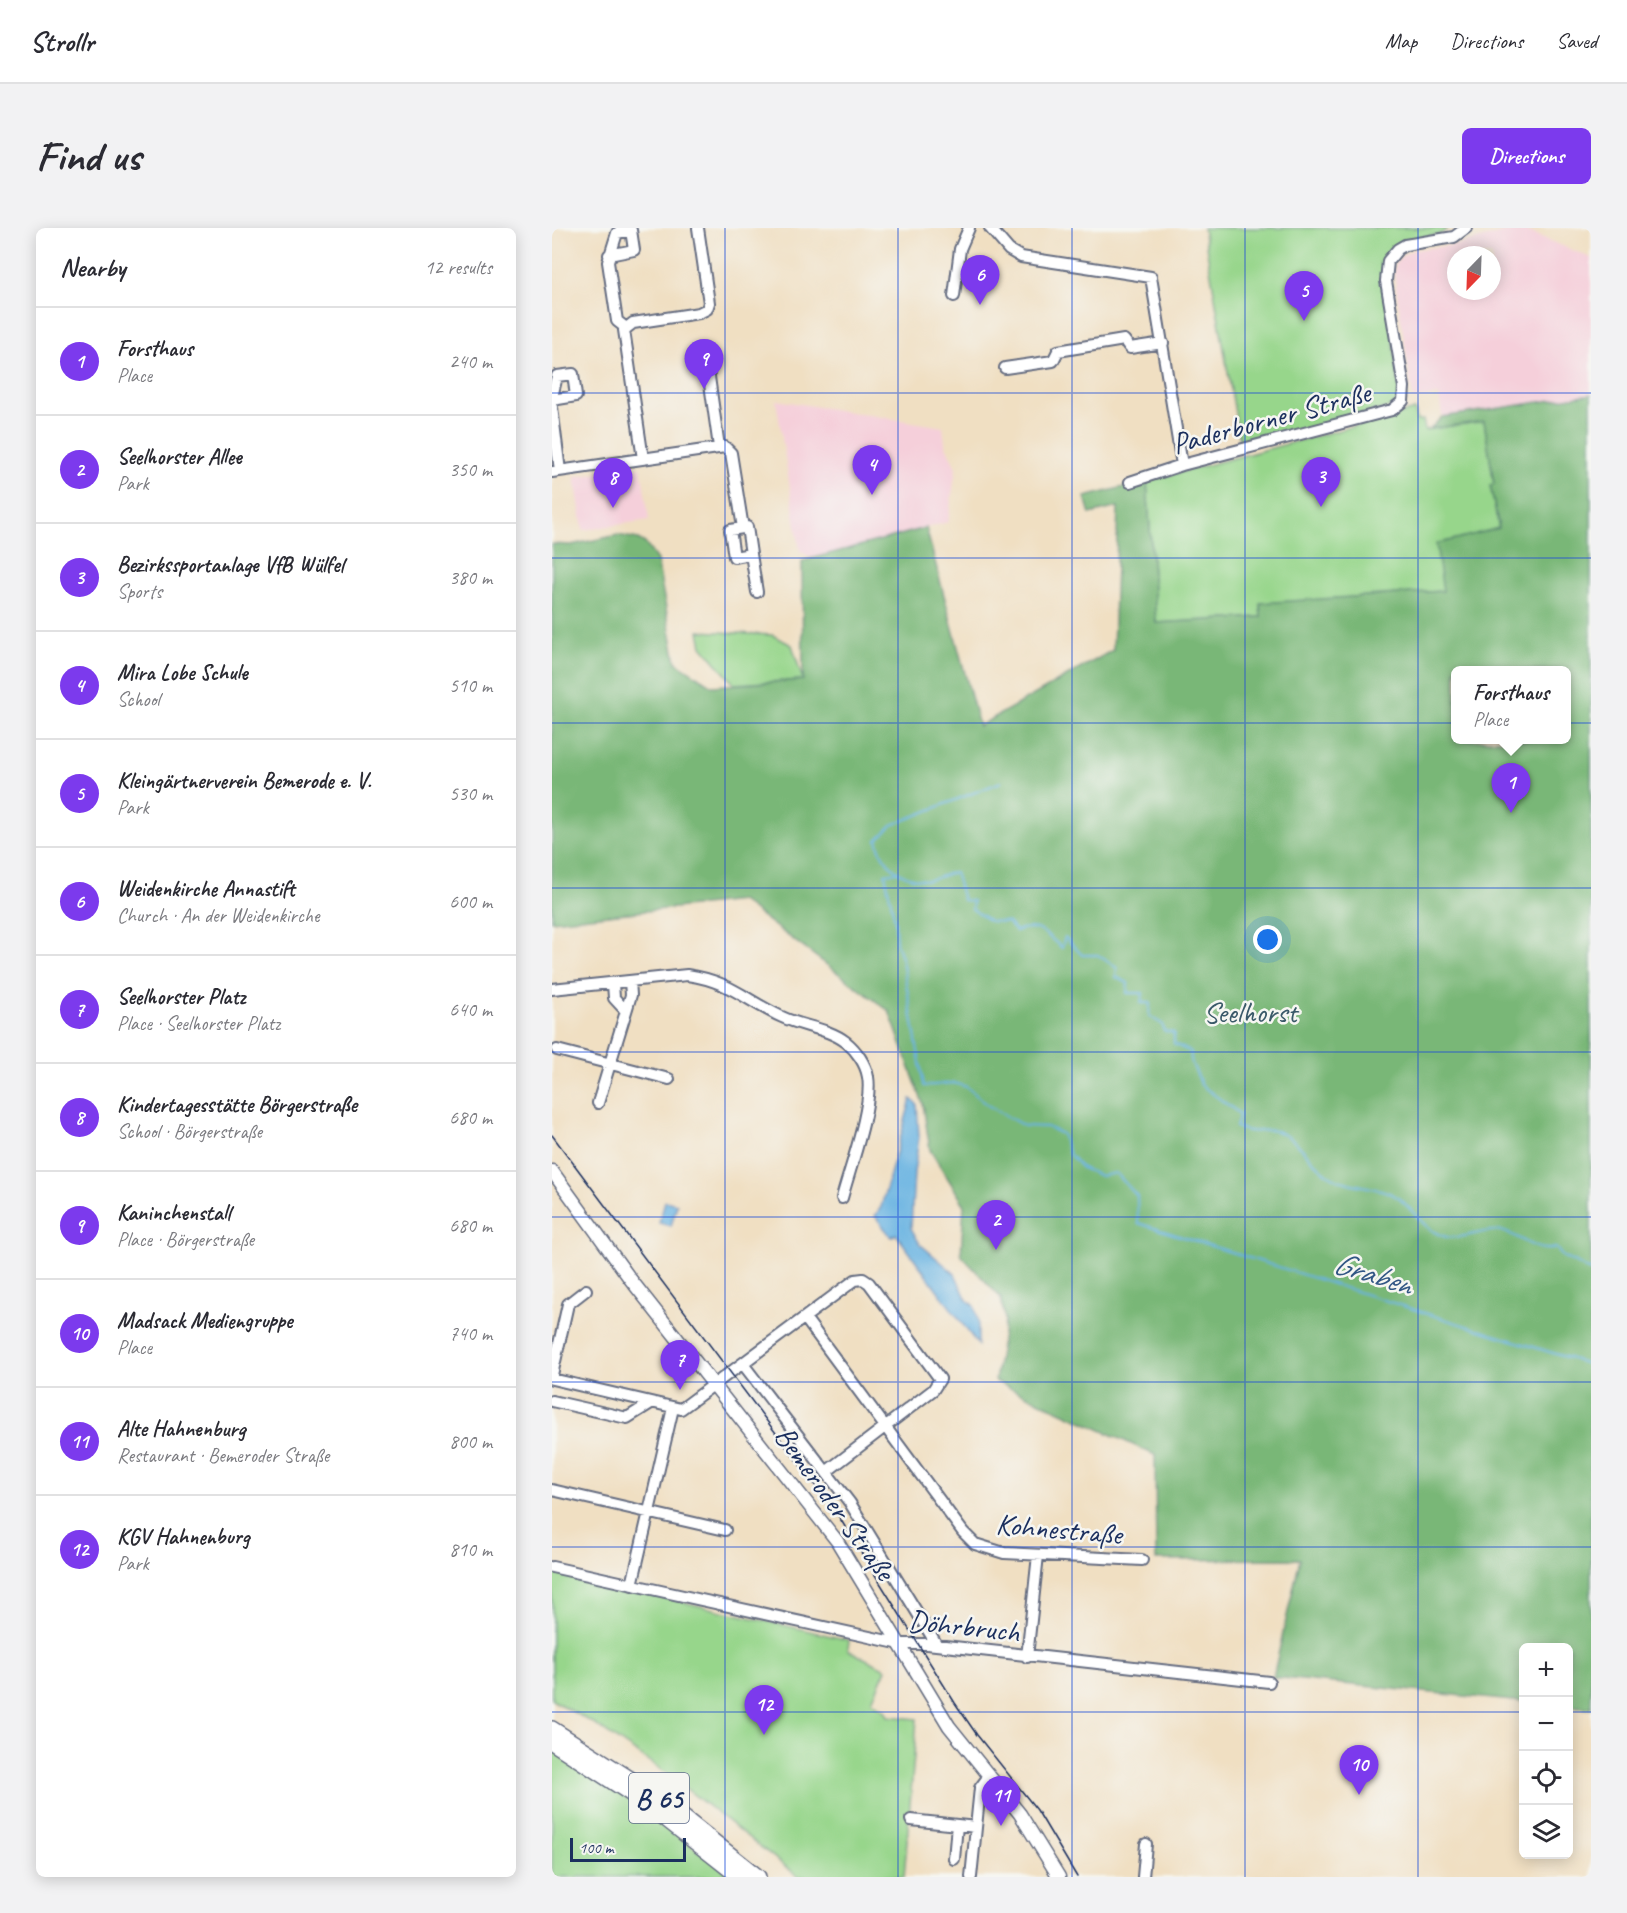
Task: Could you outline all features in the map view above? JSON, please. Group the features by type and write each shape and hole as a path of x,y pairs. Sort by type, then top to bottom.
{"highway":[{"name":"B 65","path":"552,1729 655,1796 758,1877"},
{"name":"B 65","path":"552,1742 647,1804 741,1877"}],"main road":[{"name":"Bemeroder Straße","path":"552,1171 631,1280 814,1509 855,1569 949,1726 1020,1814 1059,1877"}],"street":[{"path":"643,459 624,335 626,328 633,322 699,313 707,309 709,303 698,228"},
{"path":"954,296 960,249 969,228"},
{"path":"990,228 1009,250 1021,257 1151,278 1182,465"},
{"name":"Paderborner Straße","path":"1438,240 1456,228"},
{"name":"Paderborner Straße","path":"1130,482 1182,465 1392,410 1403,400 1404,387 1385,269 1398,249 1454,237 1466,228"},
{"path":"609,255 608,262 617,321 626,328"},
{"path":"1005,368 1053,361 1058,351 1124,340 1130,348 1163,343"},
{"path":"705,349 719,447"},
{"path":"552,406 556,472 719,447 729,448 743,528"},
{"path":"751,554 734,557 730,530 747,527 757,592"},
{"path":"552,989 687,975 708,978 729,986 783,1018 834,1035 855,1051 868,1076 869,1089 842,1198"},
{"path":"598,1103 631,995 630,981"},
{"path":"613,984 614,998 626,1011"},
{"path":"557,1050 669,1079"},
{"path":"586,1290 568,1304 552,1377 681,1409 855,1280 863,1279 869,1283 940,1379 933,1390 826,1472"},
{"name":"Kohnestraße","path":"805,1318 963,1532 975,1544 1004,1553 1142,1560"},
{"path":"743,1364 826,1472 880,1549 937,1645"},
{"path":"552,1401 627,1418 651,1402"},
{"path":"632,1585 673,1408"},
{"path":"552,1490 724,1530"},
{"path":"1027,1657 1038,1555"},
{"name":"Döhrbruch","path":"552,1567 901,1644 937,1645 1027,1657 1269,1682"},
{"path":"971,1877 981,1788 989,1776"},
{"path":"912,1820 976,1827"},
{"path":"954,1859 957,1825"},
{"path":"1143,1877 1146,1844"}],"shaded area":[{"path":"1520,228 1591,258 1591,394 1442,417 1439,395 1413,399 1394,274 1396,263 1403,255 1413,250 1461,244"},
{"path":"776,400 943,427 945,444 956,468 948,522 811,558 800,551"},
{"path":"641,467 649,520 583,530 575,477"}],"green space":[{"path":"1203,228 1448,228 1441,234 1404,240 1385,260 1400,399 1391,407 1241,448"},
{"name":"Seelhorst","path":"1591,394 1591,1708 1573,1706 1573,1643 1519,1643 1519,1702 1273,1677 1300,1559 1156,1560 1155,1455 995,1381 1005,1320 1001,1298 961,1255 964,1204 930,1150 923,1104 889,1011 741,901 552,921 552,544 571,545 618,535 638,539 645,543 657,560 676,662 712,686 803,680 802,561 926,528 979,726 1113,650 1118,507 1090,514 1085,497 1147,481 1156,623 1261,617 1260,603 1443,591 1436,544 1499,528 1490,485 1494,484 1484,421 1430,429 1442,417"},
{"path":"1415,410 1417,421 1423,420 1425,430 1484,421 1494,484 1490,485 1499,529 1444,591 1260,604 1261,617 1156,623 1147,481"},
{"path":"699,631 772,635 792,645 803,680 734,684 702,646"},
{"path":"552,1572 849,1640 848,1650 886,1669 872,1701 885,1710 888,1716 917,1719 904,1877 799,1877 666,1773 591,1722 552,1700"},
{"path":"552,1749 610,1785 733,1877 552,1877"}],"water":[{"path":"911,1099 917,1104 919,1137 914,1172 911,1228 920,1244 955,1274 967,1300 974,1305 978,1321 978,1345 896,1234 891,1237 875,1216 881,1207"},
{"path":"665,1201 677,1204 671,1226 659,1223"}],"waterway":[{"path":"1001,782 892,825 877,840 883,856 894,869 909,877 927,880 955,872 963,900 973,901 972,909 990,921 1007,922 1016,931 1036,929 1046,934 1062,948 1065,937 1082,955 1098,955 1117,968 1116,977 1128,983 1127,993 1143,993 1141,1003 1150,1003 1149,1016 1162,1024 1164,1031 1174,1033 1174,1044 1191,1052 1191,1061 1201,1085 1240,1114 1236,1127 1249,1131 1271,1130 1284,1134 1329,1175 1346,1182 1390,1193 1439,1234 1447,1237 1460,1237 1488,1231 1501,1231 1541,1248 1556,1248 1562,1256 1591,1271"},
{"name":"Graben","path":"897,872 885,874 924,1086 954,1083 967,1087 989,1106 1024,1126 1047,1127 1062,1134 1069,1154 1082,1168 1101,1176 1116,1173 1137,1196 1138,1223 1591,1365"}],"tram line":[{"path":"552,1135 839,1517 955,1703 977,1735 1037,1810 1077,1877"}],"place":[{"name":"Weidenkirche Annastift","path":"980,305"},
{"name":"Kleingärtnerverein Bemerode e. V.","path":"1304,321"},
{"name":"Kaninchenstall","path":"704,389"},
{"name":"Mira Lobe Schule","path":"872,495"},
{"name":"Bezirkssportanlage VfB Wülfel","path":"1321,507"},
{"name":"Kindertagesstätte Börgerstraße","path":"613,508"},
{"name":"Forsthaus","path":"1511,813"},
{"name":"Seelhorster Allee","path":"996,1250"},
{"name":"Seelhorster Platz","path":"680,1390"},
{"name":"KGV Hahnenburg","path":"764,1735"},
{"name":"Madsack Mediengruppe","path":"1359,1795"},
{"name":"Alte Hahnenburg","path":"1001,1826"}]}
